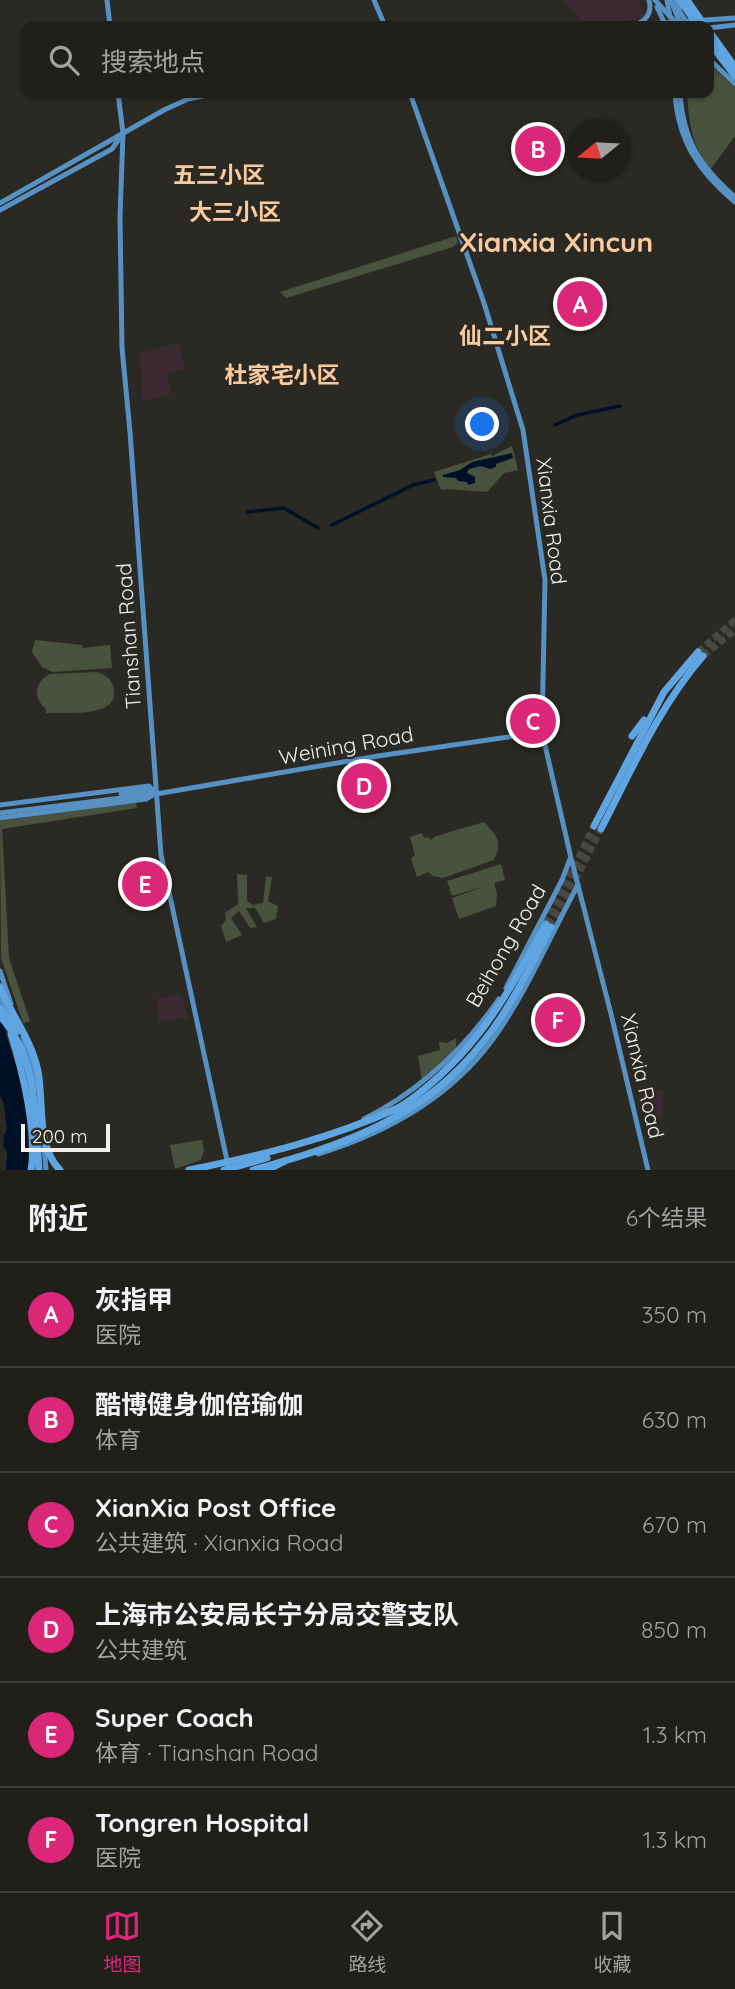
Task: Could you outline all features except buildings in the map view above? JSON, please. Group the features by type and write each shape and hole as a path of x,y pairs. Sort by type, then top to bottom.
{"highway":[{"path":"687,0 702,21"},
{"path":"662,1 691,21"},
{"path":"714,38 735,71"},
{"path":"714,50 735,71"},
{"path":"632,736 661,697 701,654 656,723 597,827 661,697"},
{"path":"638,770 656,723"},
{"path":"189,1170 327,1138 410,1105 476,1038 503,1002 548,926 508,1006 484,1042"},
{"path":"0,987 32,1048 43,1121"},
{"path":"0,1000 23,1073 36,1170"},
{"path":"253,1170 354,1137 410,1105 462,1066 514,1005"},
{"path":"0,1008 25,1042 37,1082 49,1153 56,1170"},
{"path":"0,1016 13,1031 23,1052 33,1092 36,1170"},
{"path":"23,1052 30,1083 36,1170"},
{"path":"37,1082 44,1146 56,1170"},
{"path":"227,1168 344,1135 398,1108"},
{"path":"33,1137 33,1155"},
{"path":"267,1170 285,1161"}],"main road":[{"path":"107,0 109,21"},
{"path":"373,0 383,21"},
{"path":"662,1 674,21"},
{"path":"662,1 674,21"},
{"path":"640,21 646,18 650,9 662,1"},
{"path":"706,21 735,18"},
{"path":"714,28 735,25"},
{"path":"714,65 735,84"},
{"name":"Tianshan Road","path":"119,98 123,133 120,238 122,348 161,855 227,1168"},
{"path":"0,203 123,133 196,98"},
{"name":"Xianxia Road","path":"412,98 480,292 523,430 545,580 542,732 648,1170"},
{"path":"676,98 680,120 694,159 702,172 735,202"},
{"path":"681,98 685,125 695,153 707,172 735,197"},
{"path":"0,211 112,149 123,133"},
{"name":"Weining Road","path":"0,811 146,799 156,793 542,732"},
{"name":"Weining Road","path":"0,811 149,786 156,793"},
{"name":"Weining Road","path":"0,811 149,790 156,793"},
{"name":"Beihong Road","path":"201,1170 227,1168 353,1124 383,1110 422,1085 465,1044 497,1003 571,858"},
{"path":"563,878 570,877 578,885"},
{"name":"Beihong Road","path":"259,1170 348,1145 386,1128 431,1101 471,1064 492,1040 514,1005 578,885"},
{"path":"569,902 582,903"},
{"path":"0,971 21,1029 38,1094 46,1170"},
{"path":"0,995 32,1096 36,1170"}],"shaded area":[{"path":"564,0 639,0 645,15 628,21 581,21"},
{"path":"178,343 185,369 167,374 172,393 142,402 140,353"},
{"path":"177,994 182,997 188,1018 159,1021 156,999"},
{"path":"638,1089 663,1090 663,1120 644,1117"}],"green space":[{"path":"714,69 735,88 735,136 711,169 699,152 690,124 687,98 714,98"},
{"path":"456,236 458,242 453,247 286,298 280,292"},
{"path":"512,446 518,470 504,473 487,492 441,490 434,472 491,454 492,456"},
{"path":"35,640 82,645 83,648 110,645 112,668 53,672 42,667 32,652"},
{"path":"96,672 106,676 112,683 114,697 110,704 91,712 46,713 37,695 38,686 45,677 50,674"},
{"path":"136,802 137,808 2,829 9,958 30,1021 23,1023 1,958 0,821"},
{"path":"484,822 497,839 498,848 494,860 443,878 428,872 417,877 411,858 415,855 410,837 422,833 424,838 429,837 430,840"},
{"path":"501,864 505,880 494,883 497,893 496,906 459,919 452,898 485,886 452,896 447,881"},
{"path":"237,874 247,875 247,901 253,905 263,903 266,876 272,877 268,901 278,906 276,919 264,923 255,908 246,908 257,927 250,928 239,911 231,918 242,935 226,942 221,926 226,920 225,913 238,904"},
{"path":"456,1038 456,1047 422,1081 418,1056 440,1050 439,1042 447,1043"},
{"path":"202,1140 204,1151 201,1160 175,1169 170,1145"}],"water":[{"path":"512,453 513,458 496,464 496,467 490,469 481,466 469,469 467,473 475,477 475,483 468,485 456,478 443,477 472,462"},
{"path":"0,1015 25,1095 29,1170 6,1170 7,1152 3,1146 7,1130 4,1104 0,1096"}],"waterway":[{"path":"555,425 577,415 620,406"},
{"path":"332,525 413,485 434,480"},
{"path":"248,512 284,508 318,528"}],"tunnel":[{"path":"698,652 735,620"},
{"path":"703,656 735,630"},
{"path":"546,924 594,826"},
{"path":"551,927 601,829"}],"place":[{"name":"酷博健身伽倍瑜伽","path":"538,149"},
{"name":"灰指甲","path":"580,304"},
{"name":"XianXia Post Office","path":"533,721"},
{"name":"上海市公安局长宁分局交警支队","path":"364,786"},
{"name":"Super Coach","path":"145,884"},
{"name":"Tongren Hospital","path":"558,1020"}],"district":[{"name":"五三小区","path":"219,175"},
{"name":"大三小区","path":"235,212"},
{"name":"Xianxia Xincun","path":"556,242"},
{"name":"仙二小区","path":"505,336"},
{"name":"杜家宅小区","path":"282,375"}]}
